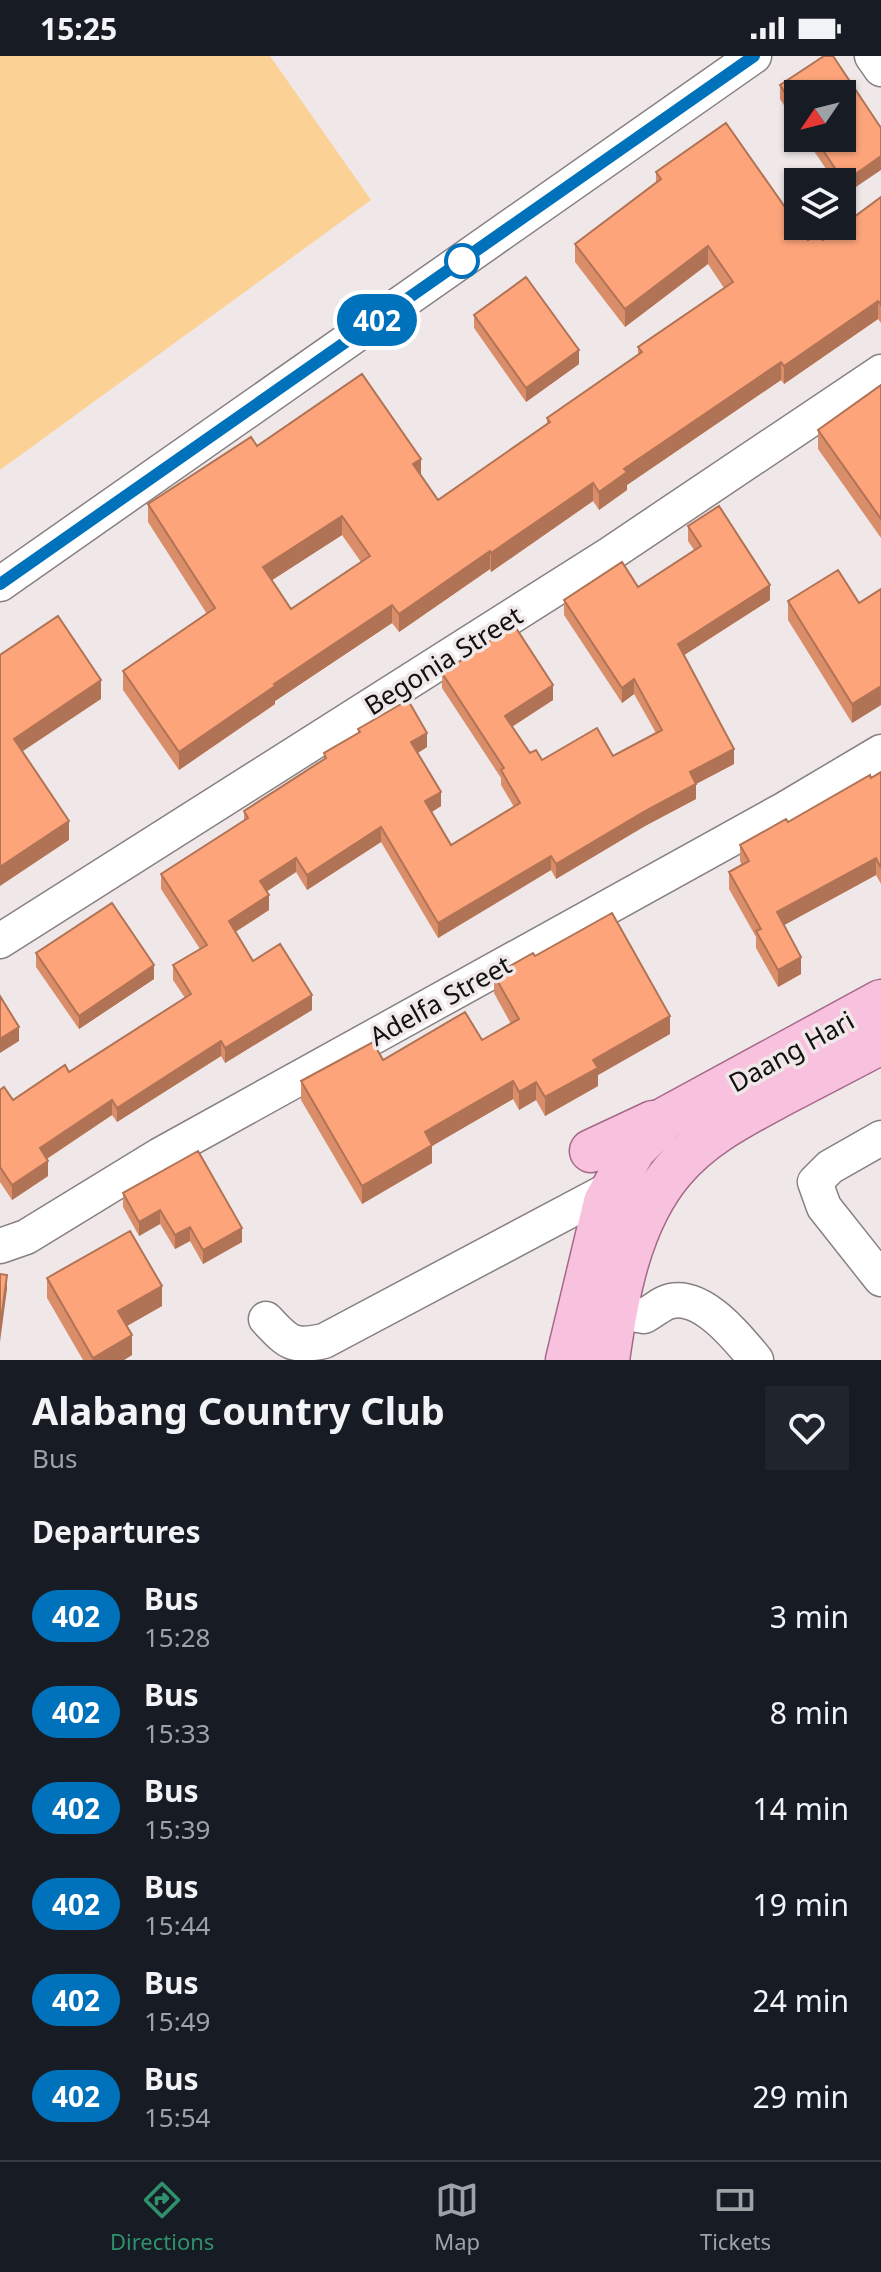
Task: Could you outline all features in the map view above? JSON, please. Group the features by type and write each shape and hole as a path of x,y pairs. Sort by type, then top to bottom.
{"main road":[{"name":"Daang Hari","path":"711,1114 881,1001"},
{"name":"Daang Hari","path":"711,1114 881,1043"},
{"path":"608,1360 597,1308 597,1230 612,1188 634,1150 666,1118 711,1114"},
{"path":"591,1151 711,1114"},
{"path":"567,1360 634,1243 659,1189 711,1114"}],"street":[{"path":"669,115 708,56"},
{"path":"0,584 754,56"},
{"path":"872,56 881,69"},
{"name":"Begonia Street","path":"0,941 610,554 881,372"},
{"name":"Adelfa Street","path":"0,1246 26,1237 160,1155 785,809 881,752"},
{"path":"881,1138 830,1167 815,1182 824,1207 881,1279"},
{"path":"634,1150 674,1169"},
{"path":"266,1319 288,1342 302,1346 324,1341 612,1188 674,1169"},
{"path":"597,1308 644,1316 667,1302 685,1301 726,1326 756,1360"}],"shaded area":[{"path":"0,56 270,56 371,200 0,470"}],"building":[{"path":"824,56 833,56 849,80 788,80"},
{"path":"856,90 881,128 881,156 856,174 856,168 835,168 824,152 856,152"},
{"path":"726,123 784,206 784,240 856,240 856,216 881,197 881,305 878,301 784,366 781,362 624,469 627,472 599,492 593,483 399,614 392,605 179,752 123,671 215,608 148,504 251,437 257,446 362,374 421,459 413,464 438,500 550,422 547,418 642,352 638,347 733,282 708,246 625,309 575,244 661,179 656,172","holes":["342,516 370,556 291,609 263,567"]},
{"path":"526,277 579,350 526,388 474,315"},
{"path":"881,385 881,519 818,430"},
{"path":"719,506 770,585 678,644 734,749 690,772 696,784 556,864 551,856 438,923 381,827 307,875 296,858 260,881 269,895 229,921 253,961 280,944 312,995 225,1048 221,1041 117,1108 112,1100 40,1148 48,1161 12,1185 0,1167 0,1090 4,1087 13,1100 65,1065 69,1072 191,994 173,965 207,945 161,874 248,818 244,811 326,758 324,753 360,732 358,729 408,700 427,733 411,742 441,792 425,801 451,845 520,803 501,770 504,768 442,673 514,625 553,685 505,716 530,753 536,750 542,760 597,728 613,756 662,730 634,679 622,688 564,600 622,562 638,587 701,546 688,526"},
{"path":"838,570 859,603 881,589 881,686 852,704 788,601"},
{"path":"58,616 101,680 14,739 69,821 0,867 0,655"},
{"path":"881,772 881,868 876,858 777,912 801,957 778,970 756,931 761,929 729,872 749,861 740,845"},
{"path":"112,903 154,965 79,1016 36,953"},
{"path":"612,913 670,1016 593,1060 598,1068 545,1097 536,1082 519,1092 513,1081 425,1132 432,1145 362,1186 301,1081 373,1042 383,1060 465,1012 482,1040 519,1019 494,975"},
{"path":"0,996 19,1027 0,1039"},
{"path":"198,1151 242,1228 203,1250 190,1227 175,1235 160,1210 139,1222 123,1193"},
{"path":"130,1231 162,1286 118,1311 132,1335 93,1358 47,1278"},
{"path":"0,1274 7,1275 0,1328"}],"bus line":[{"name":"402","path":"0,584 754,56"}]}
